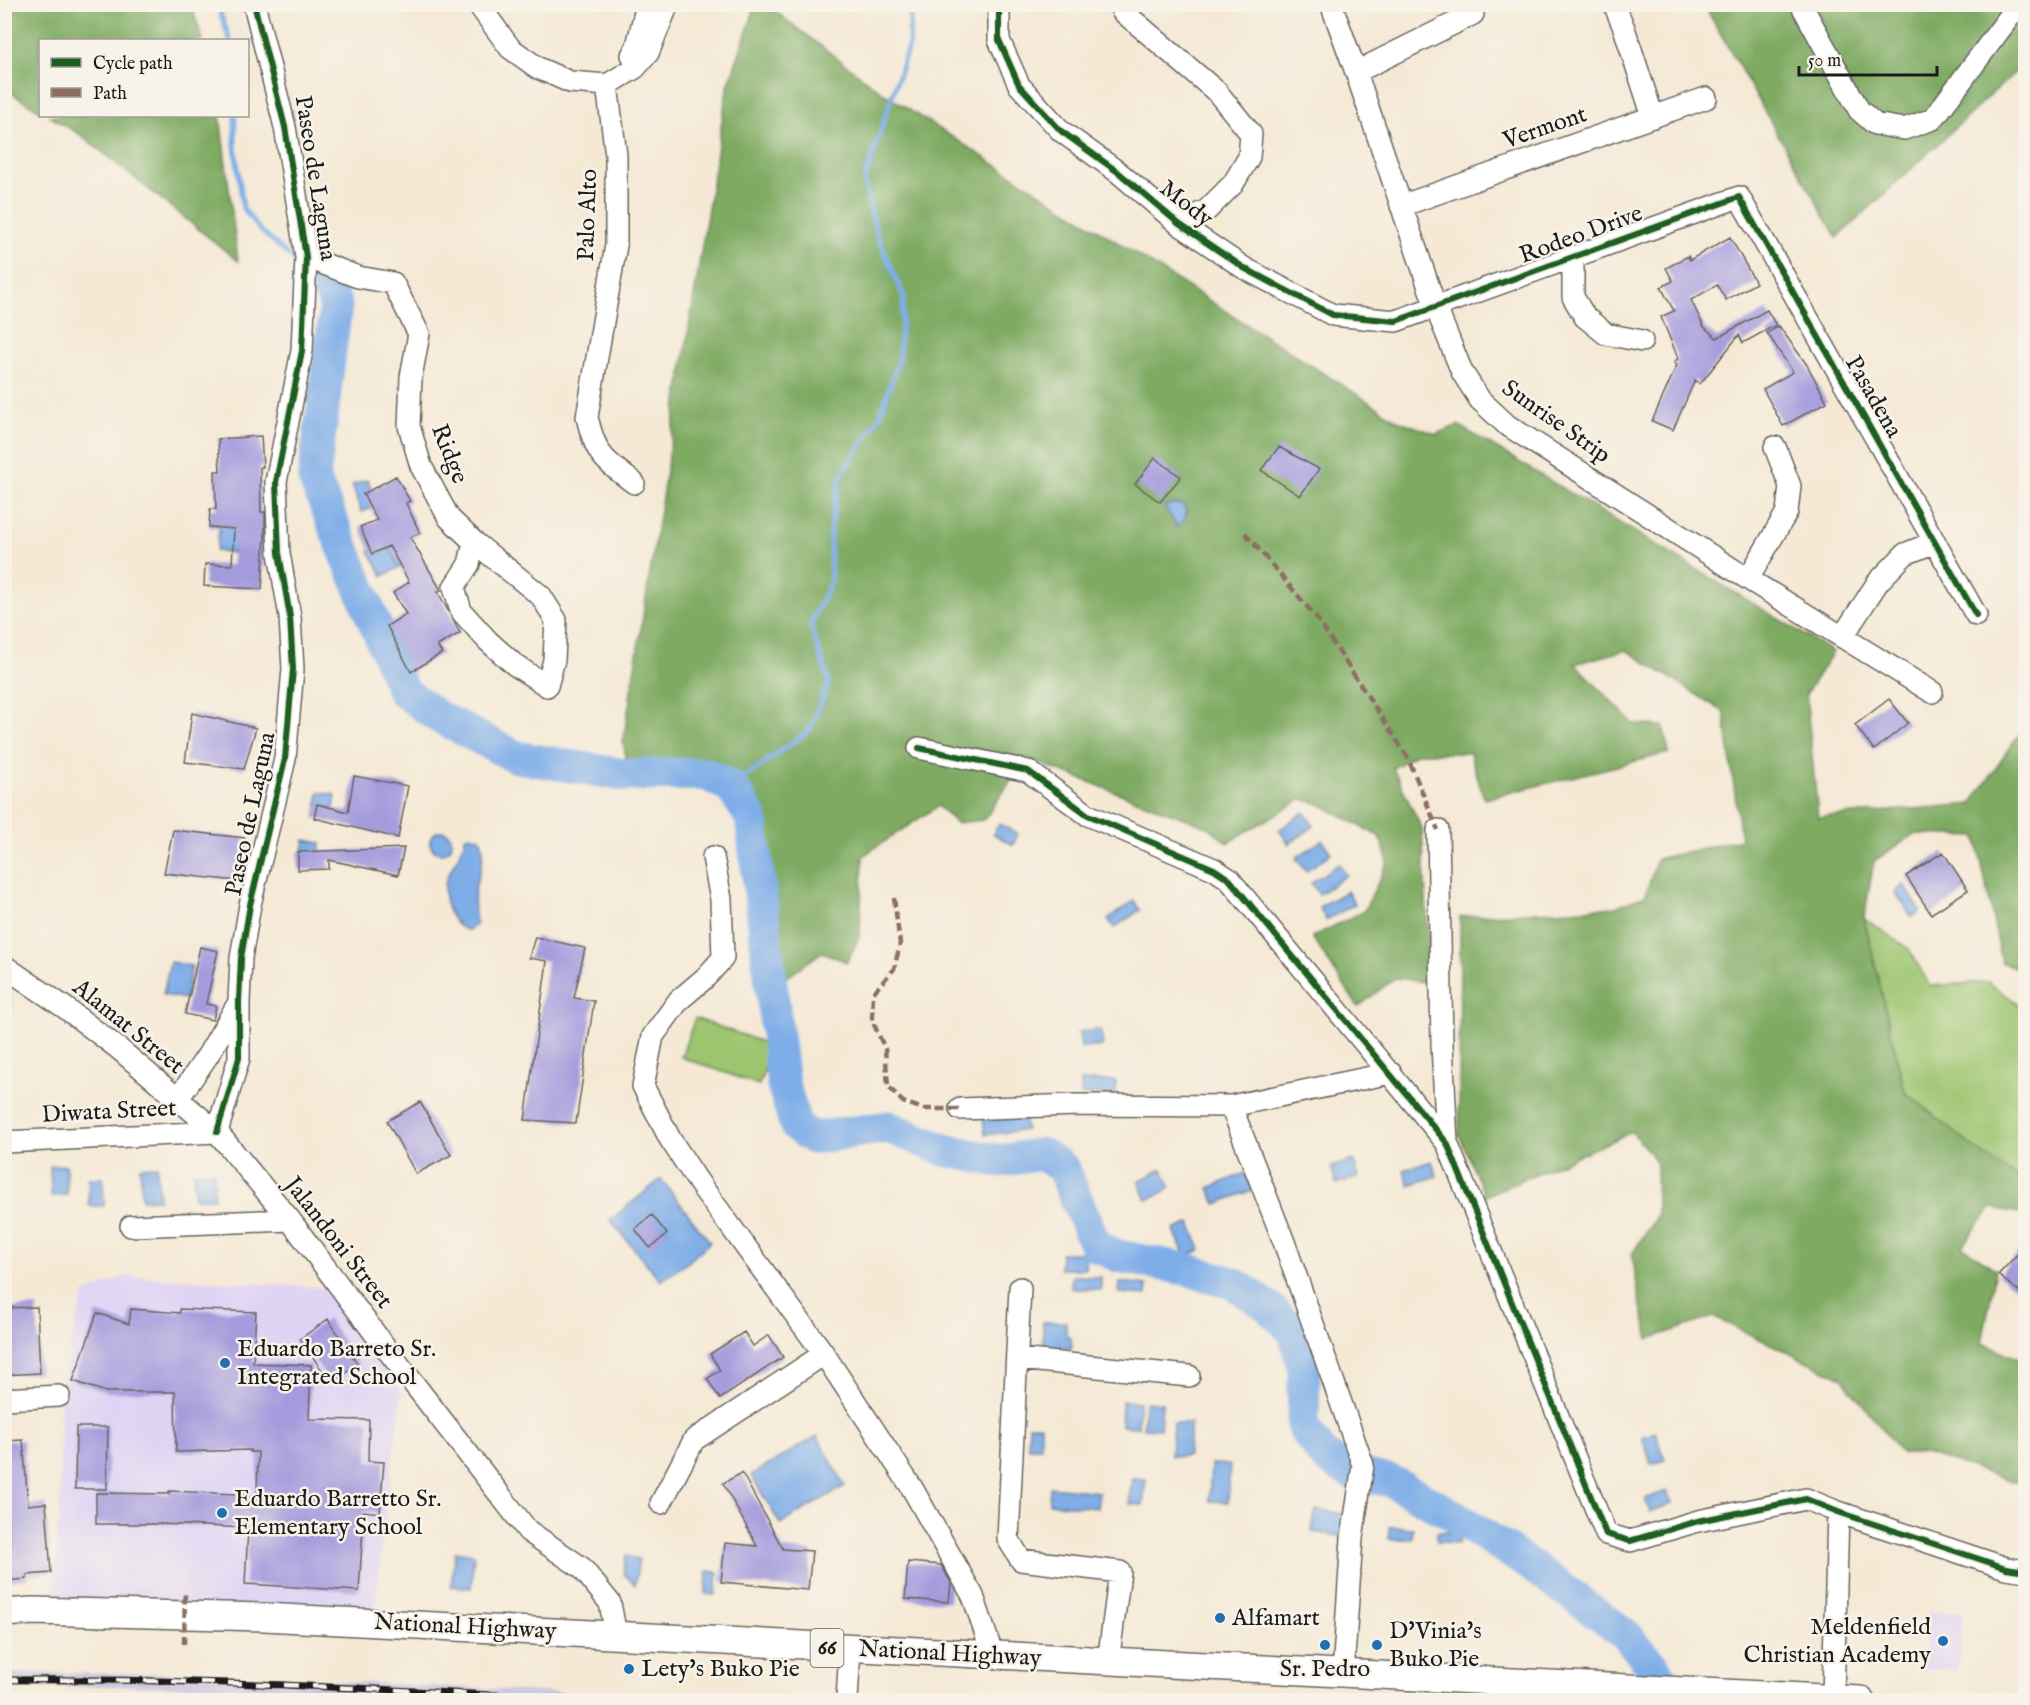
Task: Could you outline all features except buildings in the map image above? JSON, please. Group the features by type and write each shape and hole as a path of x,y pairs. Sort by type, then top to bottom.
{"main road":[{"name":"National Highway","path":"4,1613 32,1611 264,1617 1343,1674 1618,1694 1648,1690 1846,1700"}],"street":[{"name":"Paseo de Laguna","path":"217,1132 239,1058 241,958 250,905 285,759 292,669 290,617 279,553 276,482 302,351 306,257 285,127 254,4"},
{"path":"478,4 510,48 538,68 570,82 607,85 635,68 648,53 668,4"},
{"path":"607,85 628,63 637,45 647,4"},
{"name":"Mody","path":"999,4 999,40 1019,85 1061,131 1118,172 1179,224 1244,268 1333,315 1396,321 1436,308"},
{"path":"1122,4 1122,11 1217,92 1251,134 1249,157 1233,184 1206,210 1179,224"},
{"name":"Sunrise Strip","path":"1331,4 1436,308 1462,372 1480,400 1507,425 1748,579 1932,692"},
{"path":"1356,72 1473,14 1468,4"},
{"path":"1614,4 1653,117"},
{"path":"1801,4 1859,110 1875,124 1904,129 1934,119 2015,6"},
{"name":"Palo Alto","path":"607,85 616,156 616,244 587,417 592,438 604,460 634,483"},
{"name":"Vermont","path":"1401,206 1706,98"},
{"name":"Rodeo Drive","path":"1436,308 1739,197"},
{"name":"Pasadena","path":"1739,197 1976,615"},
{"name":"Ridge","path":"306,257 358,277 393,283 419,334 411,377 409,426 421,466 449,518 474,542 541,596 556,620 554,660 547,686 515,665 488,641 461,611 454,587 469,564 474,542"},
{"path":"1573,257 1573,297 1584,317 1606,334 1642,341"},
{"path":"1748,579 1787,512 1790,486 1775,447"},
{"path":"1843,636 1878,582 1891,568 1905,554 1935,542"},
{"path":"919,748 1028,771 1088,814 1214,869 1229,879 1447,1143 1606,1534 1630,1541 1698,1521 1806,1499 1838,1512 2006,1568 2025,1571"},
{"path":"1438,830 1442,1044 1447,1143"},
{"path":"713,857 721,899 723,958 705,978 679,1000 653,1036 643,1086 670,1139 699,1183 824,1354 912,1488 973,1596 993,1656"},
{"name":"Alamat Street","path":"4,966 64,1007 217,1132"},
{"name":"Paseo de Laguna","path":"178,1099 208,1055 239,1001"},
{"path":"960,1109 1078,1105 1231,1106 1391,1073"},
{"path":"1231,1106 1284,1242 1362,1473 1352,1538 1343,1674"},
{"name":"Diwata Street","path":"4,1142 217,1132"},
{"name":"Jalandoni Street","path":"217,1132 290,1220 528,1531 582,1568 610,1603 616,1635"},
{"path":"131,1226 290,1220"},
{"path":"1020,1288 1008,1539 1021,1560 1120,1572 1108,1662"},
{"path":"661,1503 694,1440 824,1354"},
{"path":"1017,1359 1190,1376"},
{"path":"4,1399 58,1396"},
{"path":"1838,1512 1846,1700"},
{"path":"847,1701 850,1649"}],"shaded area":[{"name":"Eduardo Barretto Sr. Elementary School","path":"126,1276 331,1288 402,1393 383,1533 375,1613 53,1598 60,1494 60,1400 73,1333 85,1293"},
{"name":"Meldenfield Christian Academy","path":"1929,1612 1963,1613 1957,1670 1924,1669"},
{"path":"5,1673 195,1674 701,1700 480,1700 264,1689 127,1686 5,1687"}],"green space":[{"path":"5,4 191,5 203,39 39,39 39,110 5,89"},
{"path":"756,5 767,5 883,93 1397,420 1436,434 1458,425 1833,652 1806,694 1818,817 1971,804 2025,726 2025,970 2002,963 1976,836 1915,834 1874,861 1864,918 1905,1092 1974,1148 2025,1183 2025,1214 1991,1208 1962,1246 1996,1270 1982,1343 2025,1361 2025,1485 1925,1453 1902,1454 1842,1378 1713,1317 1649,1339 1632,1254 1657,1215 1656,1161 1632,1132 1485,1196 1459,1135 1460,917 1615,907 1645,896 1657,859 1741,839 1724,712 1626,650 1575,664 1634,724 1663,726 1669,753 1484,799 1470,753 1417,753 1393,768 1422,829 1431,983 1395,978 1358,1007 1312,937 1364,911 1388,862 1380,837 1320,804 1302,799 1227,843 1210,828 1026,758 984,820 956,823 938,806 863,856 860,935 847,962 822,952 771,989 751,817 731,787 706,773 627,762 623,742 727,89"},
{"path":"1704,5 2025,5 2025,63 1837,238"},
{"path":"51,117 220,117 238,261 81,135"},
{"path":"1864,918 1909,949 1930,986 1988,982 2025,1009 2025,1183 1974,1148 1905,1092"},
{"path":"695,1018 773,1046 759,1085 681,1057"}],"water":[{"path":"368,480 376,507 361,512 352,485"},
{"path":"1180,504 1185,507 1185,518 1177,527 1164,506"},
{"path":"221,518 238,521 233,553 216,551"},
{"path":"386,542 400,567 383,576 369,551"},
{"path":"319,792 336,795 334,808 317,805"},
{"path":"1304,812 1314,826 1289,844 1279,830"},
{"path":"999,824 1018,834 1013,845 993,834"},
{"path":"441,831 451,838 452,842 445,852 441,853 431,846 430,842 437,832"},
{"path":"470,835 480,838 483,851 474,894 476,925 467,930 462,929 449,913 445,884 461,851 465,837"},
{"path":"305,840 321,843 319,856 302,854"},
{"path":"1322,840 1331,853 1306,871 1296,858"},
{"path":"1339,864 1347,875 1319,894 1311,883"},
{"path":"1904,885 1921,911 1912,917 1895,892"},
{"path":"1347,891 1355,904 1326,920 1319,907"},
{"path":"1134,901 1140,910 1114,928 1108,919"},
{"path":"170,962 192,966 185,999 163,995"},
{"path":"5,983 10,983 10,1013 5,1013"},
{"path":"1101,1030 1103,1046 1081,1048 1079,1032"},
{"path":"1081,1081 1116,1081 1116,1095 1081,1095"},
{"path":"1024,1113 1026,1130 985,1135 983,1117"},
{"path":"1353,1160 1359,1177 1336,1184 1331,1167"},
{"path":"1432,1161 1437,1176 1409,1185 1404,1170"},
{"path":"66,1165 67,1195 51,1196 50,1166"},
{"path":"157,1166 159,1199 142,1200 140,1167"},
{"path":"1162,1169 1171,1188 1147,1200 1138,1181"},
{"path":"194,1172 214,1172 214,1198 194,1198"},
{"path":"1245,1173 1252,1190 1216,1204 1209,1188"},
{"path":"88,1178 103,1178 104,1206 89,1206"},
{"path":"661,1179 710,1242 687,1263 661,1281 610,1220"},
{"path":"1190,1223 1201,1250 1185,1256 1174,1230"},
{"path":"1061,1253 1085,1253 1085,1269 1060,1269"},
{"path":"1072,1276 1101,1277 1101,1290 1071,1288"},
{"path":"1120,1282 1147,1285 1146,1295 1119,1293"},
{"path":"1043,1322 1066,1322 1066,1335 1071,1338 1072,1348 1043,1348"},
{"path":"1122,1401 1139,1402 1138,1427 1121,1426"},
{"path":"1145,1402 1162,1403 1160,1429 1143,1428"},
{"path":"1173,1423 1190,1423 1188,1456 1171,1456"},
{"path":"1029,1425 1041,1425 1041,1447 1028,1447"},
{"path":"1656,1432 1665,1460 1651,1464 1642,1437"},
{"path":"817,1436 845,1486 780,1524 751,1475"},
{"path":"1211,1464 1230,1465 1228,1502 1209,1501"},
{"path":"1132,1478 1146,1479 1143,1505 1129,1504"},
{"path":"1050,1487 1099,1492 1097,1508 1049,1503"},
{"path":"1667,1491 1672,1504 1650,1512 1645,1499"},
{"path":"1315,1510 1344,1514 1341,1536 1312,1532"},
{"path":"1389,1527 1413,1528 1412,1539 1389,1539"},
{"path":"1437,1532 1459,1532 1459,1543 1437,1542"},
{"path":"455,1552 474,1554 471,1588 451,1586"},
{"path":"626,1556 639,1559 635,1585 623,1573"},
{"path":"707,1571 718,1572 716,1595 706,1594"}],"waterway":[{"path":"217,4 230,39"},
{"path":"731,787 809,731 829,682 810,625 831,581 830,532 840,477 880,416 898,362 904,297 877,235 864,182 909,44 911,4"},
{"path":"235,117 235,146 243,208 260,230 297,263"},
{"path":"325,279 336,305 314,478 403,691 437,716 516,757 624,775 706,774 731,787 751,817 783,1084 796,1126 813,1138 888,1127 944,1150 1000,1161 1042,1154 1063,1168 1096,1246 1118,1256 1185,1269 1233,1283 1269,1307 1294,1332 1304,1369 1303,1427 1323,1455 1351,1473 1391,1481 1455,1516 1533,1567 1625,1634 1655,1668 1677,1700"}],"railway":[{"path":"4,1680 223,1683 586,1700"}],"marked path":[{"path":"1245,533 1316,617 1407,756 1438,830"},
{"path":"894,898 900,944 894,969 873,993 872,1020 885,1049 888,1086 903,1102 924,1109 960,1109"},
{"path":"184,1644 185,1592"}],"cycle path":[{"path":"217,1132 239,1058 241,958 250,905 285,759 293,669 290,617 279,553 276,482 302,351 306,257 285,127 254,4"},
{"path":"999,4 999,40 1019,85 1061,131 1118,172 1179,224 1244,268 1333,315 1396,321 1739,197 1976,615"},
{"path":"919,748 1028,771 1088,815 1214,869 1229,879 1447,1143 1606,1534 1630,1541 1698,1521 1806,1499 1838,1512 2006,1568 2026,1571"}],"place":[{"name":"Eduardo Barreto Sr. Integrated School","path":"225,1363"},
{"name":"Eduardo Barretto Sr. Elementary School","path":"222,1513"},
{"name":"Alfamart","path":"1220,1618"},
{"name":"Meldenfield Christian Academy","path":"1943,1641"},
{"name":"Sr. Pedro","path":"1325,1645"},
{"name":"D'Vinia's Buko Pie","path":"1377,1645"},
{"name":"Lety's Buko Pie","path":"629,1669"}]}
